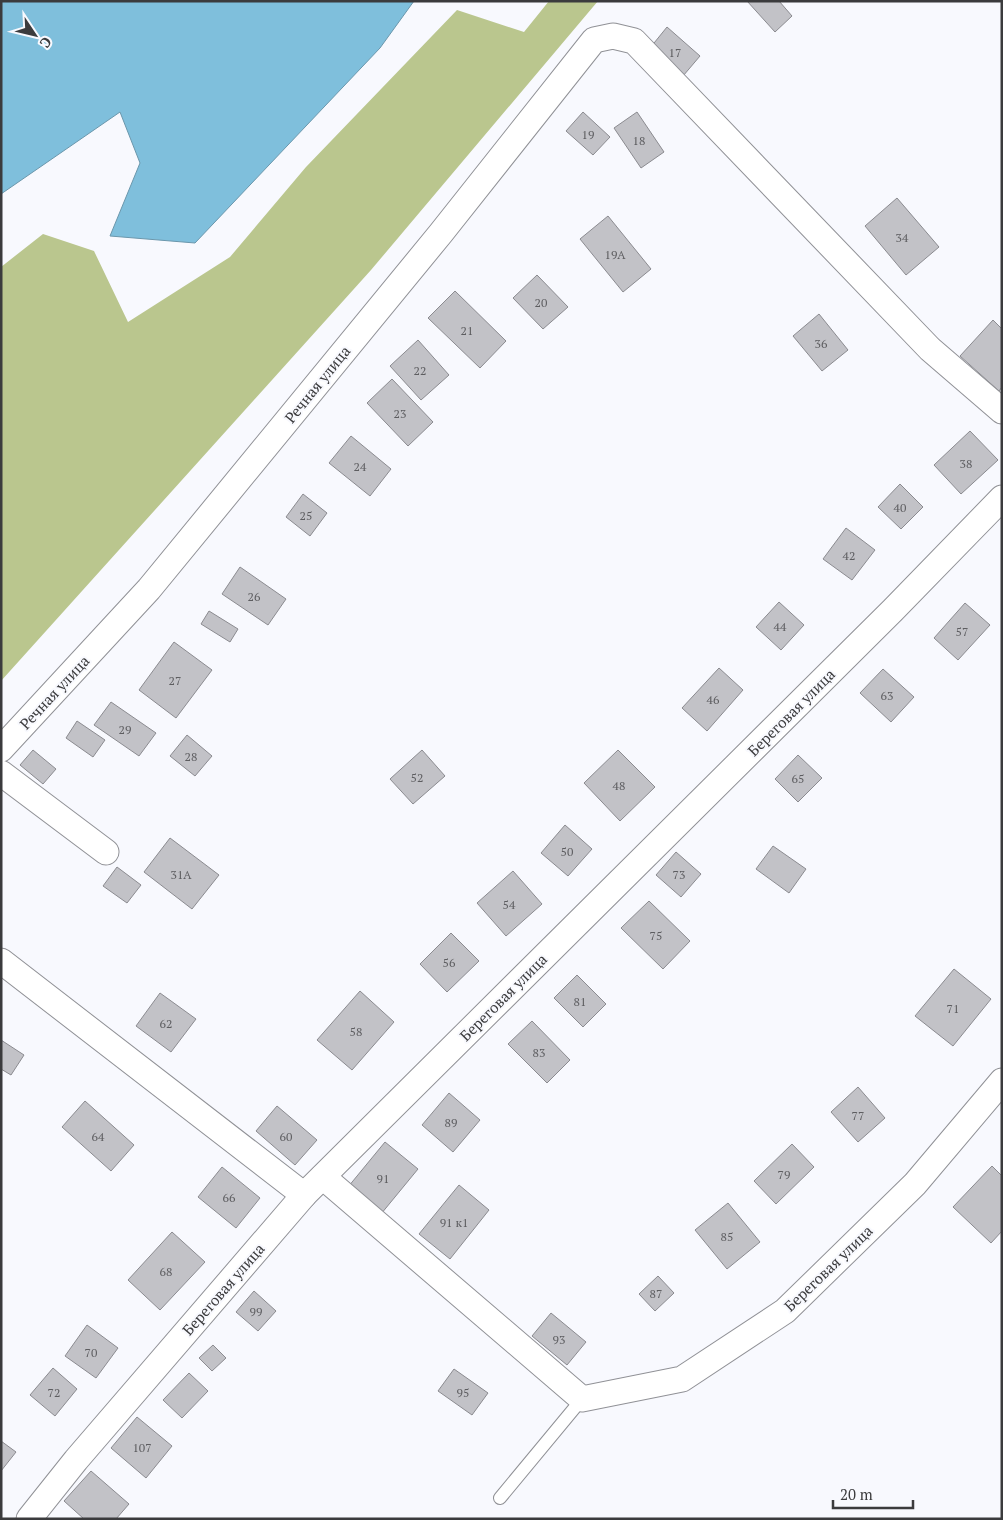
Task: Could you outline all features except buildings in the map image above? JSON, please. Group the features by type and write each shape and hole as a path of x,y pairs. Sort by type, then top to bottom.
{"street":[{"name":"Речная улица","path":"1,749 149,589 441,233 594,40 613,36 634,42 924,342 1002,411"},
{"name":"Береговая улица","path":"29,1519 76,1460 304,1195 886,617 1002,498"},
{"path":"1,773 106,852"},
{"path":"1,961 304,1195"},
{"name":"Береговая улица","path":"582,1399 682,1379 786,1311 915,1184 1002,1081"},
{"path":"323,1177 582,1399"}],"lane":[{"path":"500,1498 582,1399"}],"green space":[{"path":"549,1 598,1 371,270 1,681 1,267 43,234 94,251 128,322 230,257 306,167 457,10 524,32"}],"water":[{"path":"1,1 414,1 380,48 195,243 110,236 140,163 120,112 1,194"}]}
